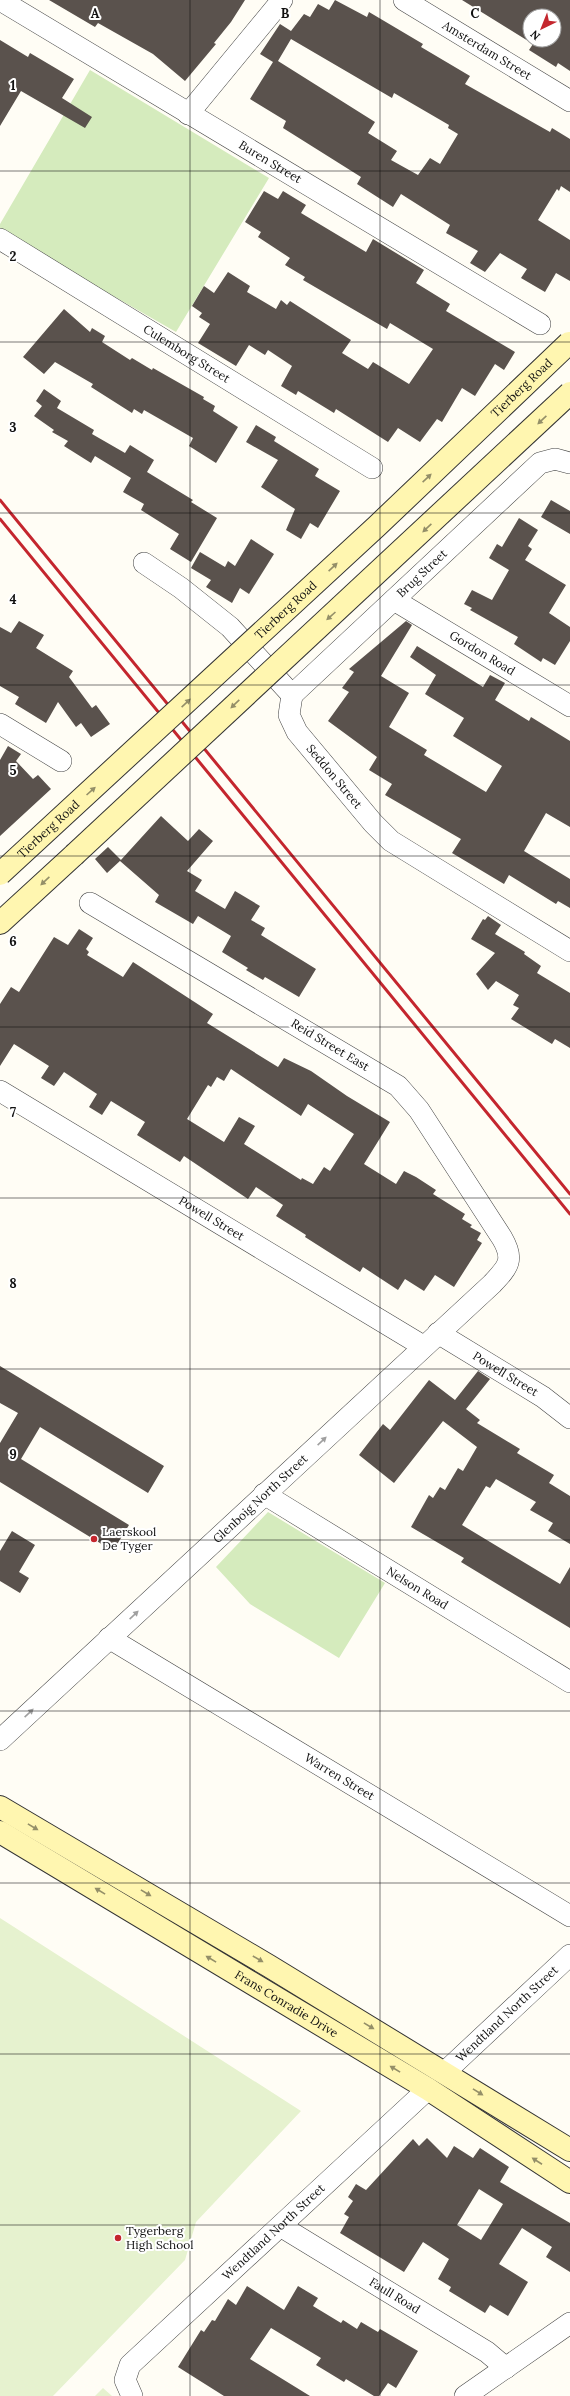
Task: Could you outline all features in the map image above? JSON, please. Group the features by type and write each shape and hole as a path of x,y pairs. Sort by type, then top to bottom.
{"main road":[{"name":"Tierberg Road","path":"0,874 377,526 570,343"},
{"path":"0,922 570,393"},
{"name":"Frans Conradie Drive","path":"0,1807 445,2072 570,2150"},
{"name":"Frans Conradie Drive","path":"0,1832 428,2089 570,2182"}],"street":[{"name":"Buren Street","path":"0,0 540,324"},
{"path":"188,114 282,0"},
{"name":"Amsterdam Street","path":"404,0 570,101"},
{"name":"Culemborg Street","path":"0,239 372,468"},
{"name":"Brug Street","path":"292,695 540,463 562,461"},
{"path":"144,563 181,588 230,627 292,695"},
{"name":"Gordon Road","path":"394,600 570,706"},
{"name":"Seddon Street","path":"292,695 289,715 298,732 373,823 391,841 570,951"},
{"path":"0,724 62,761"},
{"name":"Reid Street East","path":"90,903 398,1086 419,1110 509,1251"},
{"name":"Powell Street","path":"0,1091 430,1340 543,1397 570,1418"},
{"name":"Glenboig North Street","path":"0,1740 505,1270 509,1261 509,1251"},
{"name":"Nelson Road","path":"264,1494 570,1682"},
{"name":"Warren Street","path":"109,1638 570,1916"},
{"name":"Wendtland North Street","path":"445,2072 570,1956"},
{"name":"Wendtland North Street","path":"128,2388 127,2370 134,2361 282,2227 428,2089"},
{"name":"Faull Road","path":"282,2227 487,2352 506,2368"},
{"path":"465,2396 570,2323"}],"green space":[{"path":"90,70 269,178 176,332 0,231 0,224"},
{"path":"268,1512 385,1583 339,1658 250,1604 216,1567"},
{"name":"Tygerberg High School","path":"0,1918 301,2111 196,2222 185,2260 53,2396 0,2396"},
{"path":"103,2388 112,2396 95,2396"}],"building":[{"path":"49,0 245,0 231,22 214,43 216,44 185,81 153,54 98,23 95,27"},
{"path":"335,0 367,17 369,12 423,44 421,47 470,76 465,84 550,132 552,128 570,139 570,192 561,186 559,191 557,189 538,220 570,240 570,281 556,273 545,292 521,278 527,269 500,253 485,272 470,263 478,251 446,233 450,225 401,194 393,207 357,184 361,177 283,128 286,121 250,99 273,62 260,54 280,24 291,31 304,14 310,17 318,4 329,10","holes":["291,39 392,98 394,93 449,125 448,128 458,134 440,164 430,158 418,175 391,160 397,151 368,133 375,122 278,61"]},
{"path":"462,0 570,0 570,71 558,63 556,67 529,50 530,48 562,48 562,8 522,8 522,37"},
{"path":"0,40 28,57 30,53 74,79 62,98 92,117 85,128 21,91 0,126"},
{"path":"264,191 278,199 283,191 306,205 301,213 366,252 373,239 424,270 416,283 450,304 446,311 515,352 504,370 495,364 475,396 462,388 442,422 437,419 420,442 398,428 388,442 336,409 334,413 298,391 296,395 281,386 292,366 268,350 265,355 249,345 236,366 198,343 210,324 199,317 202,313 192,306 204,286 214,293 228,272 250,286 247,292 276,309 281,300 287,305 290,301 351,340 342,353 368,369 373,362 409,384 433,349 390,323 387,329 303,280 305,277 285,265 290,258 258,237 261,232 245,222"},
{"path":"64,309 90,332 92,328 105,336 102,342 130,360 132,358 152,370 153,368 204,397 203,399 215,406 213,411 238,427 216,463 189,446 193,438 144,410 142,414 134,409 132,413 91,387 93,384 55,362 44,374 23,357"},
{"path":"44,389 61,401 57,408 94,430 92,434 125,453 130,445 154,460 147,472 193,500 191,502 217,518 191,562 170,549 179,534 141,510 144,504 123,492 131,478 95,456 91,463 64,446 68,441 52,432 54,430 34,416 42,406 36,401"},
{"path":"256,425 276,437 274,441 319,469 315,476 340,491 318,528 310,523 301,539 286,530 295,509 261,487 278,460 246,442"},
{"path":"551,500 570,511 570,534 541,517"},
{"path":"519,518 538,530 528,546 532,549 525,560 566,585 549,613 570,627 570,641 555,665 543,658 541,662 514,644 518,637 470,610 472,608 464,604 472,590 492,600 509,570 489,558 497,544 502,547"},
{"path":"251,539 274,554 249,594 240,588 232,603 206,587 211,580 191,568 200,552 225,567 228,561 235,566"},
{"path":"19,621 44,635 36,648 73,671 69,677 92,708 96,705 110,724 91,737 81,723 76,727 58,702 46,723 15,704 19,697 0,686 0,627 11,633"},
{"path":"406,621 412,625 381,676 409,693 389,727 427,750 424,755 486,792 502,766 453,736 464,718 425,694 436,675 410,657 417,646 483,687 490,675 505,683 495,700 529,721 531,717 570,741 570,827 546,813 524,851 570,879 570,908 558,901 556,904 509,875 504,884 452,853 461,839 385,795 392,784 369,770 377,757 328,721 349,692 342,688 354,672 349,669"},
{"path":"8,746 21,754 16,761 33,779 38,775 51,789 0,836 0,760"},
{"path":"161,816 188,841 199,829 213,841 187,871 202,880 195,891 225,909 235,891 260,906 251,920 265,928 261,935 316,969 299,997 265,977 263,980 246,970 248,968 222,952 231,936 198,916 193,924 155,902 159,895 120,861"},
{"path":"108,847 121,860 107,873 95,859"},
{"path":"488,916 501,925 495,934 525,952 524,954 541,966 537,973 570,993 570,1048 555,1039 552,1044 511,1019 519,1008 513,1005 519,995 496,981 488,990 476,974 495,953 471,939 483,919 485,920"},
{"path":"79,929 93,938 86,949 89,952 87,955 123,977 133,962 213,1014 207,1023 278,1067 284,1058 311,1071 347,1096 390,1122 364,1164 396,1184 404,1171 416,1177 436,1190 433,1194 465,1214 462,1219 472,1225 470,1227 481,1233 477,1240 482,1243 454,1287 435,1275 424,1291 405,1279 398,1290 363,1267 360,1272 305,1237 306,1235 276,1216 283,1205 256,1187 248,1199 184,1156 180,1162 137,1135 145,1122 111,1101 102,1115 89,1107 97,1094 64,1072 54,1086 41,1078 49,1066 14,1044 0,1066 0,1004 11,987 19,992 54,937 68,945","holes":["231,1069 301,1116 308,1104 354,1134 330,1171 324,1167 313,1184 302,1178 301,1180 244,1144 255,1126 239,1117 224,1142 187,1119 208,1085 211,1087 217,1077 224,1081"]},
{"path":"0,1366 164,1466 148,1493 40,1427 21,1459 129,1525 113,1551 0,1482 0,1443 18,1413 0,1403"},
{"path":"478,1371 490,1379 466,1409 480,1420 477,1423 520,1449 517,1453 554,1475 549,1483 570,1496 570,1544 548,1531 553,1523 530,1510 536,1502 496,1479 490,1488 486,1486 462,1525 560,1584 570,1567 570,1628 461,1562 464,1558 411,1527 429,1495 433,1498 440,1487 445,1490 458,1468 463,1471 477,1447 443,1421 394,1483 359,1455 383,1424 390,1430 429,1380 455,1400"},
{"path":"12,1531 35,1545 19,1572 29,1578 20,1593 0,1581 0,1551"},
{"path":"427,2138 447,2158 454,2146 473,2158 480,2148 509,2167 500,2182 570,2223 570,2272 546,2257 552,2247 522,2228 499,2264 528,2282 508,2316 490,2305 485,2313 449,2291 451,2287 438,2279 449,2259 423,2242 404,2272 340,2233 349,2217 344,2214 353,2201 348,2197 356,2184 366,2190 413,2139 419,2146","holes":["479,2189 503,2204 481,2240 457,2225"]},
{"path":"247,2286 284,2310 298,2286 318,2298 313,2306 341,2323 343,2320 357,2329 361,2322 378,2332 380,2329 418,2351 396,2388 388,2383 379,2396 374,2396 346,2379 344,2382 316,2365 321,2358 271,2328 250,2359 310,2396 224,2396 178,2367 201,2330 204,2332 212,2320 215,2321 228,2299 236,2305"}],"railway":[{"path":"0,500 570,1194"},
{"path":"0,519 570,1214"}],"place":[{"name":"Laerskool De Tyger","path":"94,1539"},
{"name":"Tygerberg High School","path":"118,2238"}]}
